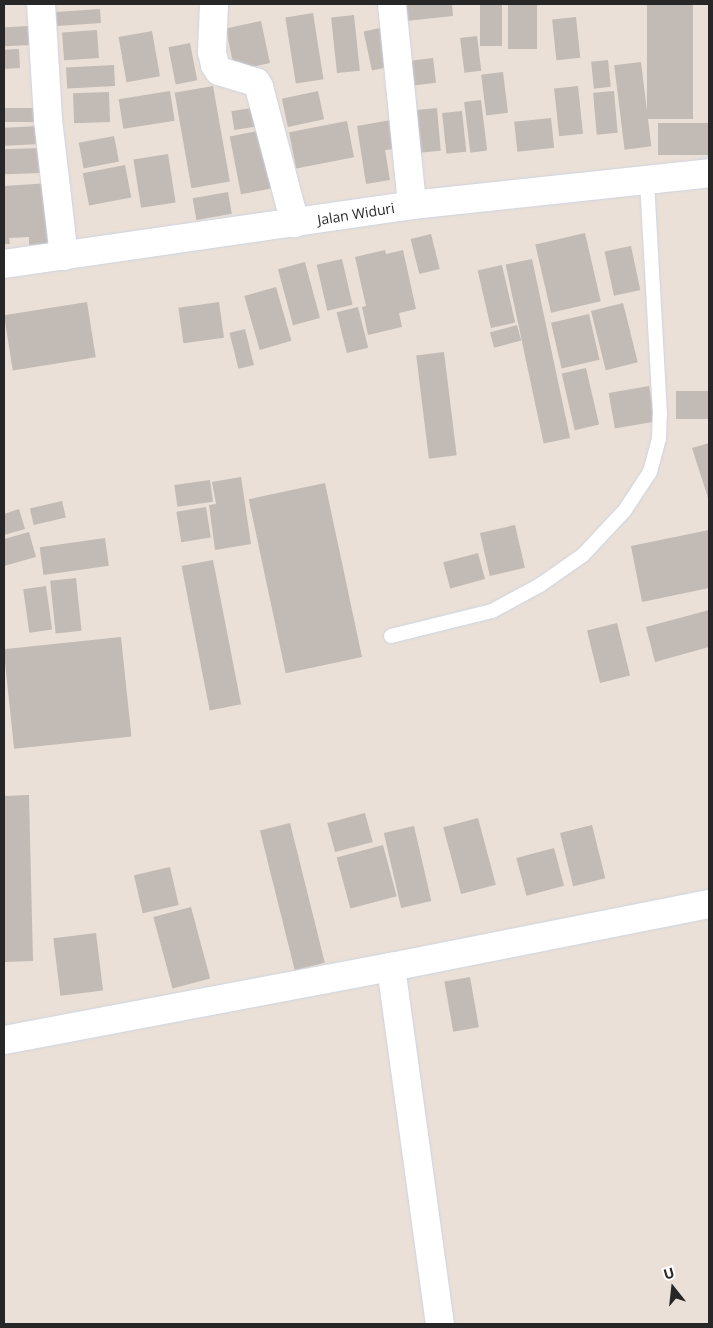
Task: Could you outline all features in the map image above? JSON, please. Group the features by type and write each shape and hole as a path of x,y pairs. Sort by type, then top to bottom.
{"street":[{"path":"41,4 48,120 64,256"},
{"path":"214,4 212,52 215,65 219,70 256,82 259,87 295,223"},
{"path":"392,4 412,205"},
{"name":"Jalan Widuri","path":"4,264 412,205 709,173"},
{"path":"4,1040 392,967 709,904"},
{"path":"392,967 440,1324"}],"lane":[{"path":"391,636 492,610 540,585 583,555 625,510 650,472 659,438 660,414 647,181"}],"building":[{"path":"405,4 452,4 453,16 406,21"},
{"path":"480,4 502,4 502,46 480,46"},
{"path":"508,4 537,4 537,49 508,49"},
{"path":"647,4 693,4 693,119 647,119"},
{"path":"100,9 101,23 57,26 56,12"},
{"path":"313,13 323,79 296,84 285,17"},
{"path":"354,15 360,71 337,73 331,17"},
{"path":"576,17 580,58 556,60 552,20"},
{"path":"261,21 270,63 235,71 226,28"},
{"path":"29,26 30,45 5,46 4,27"},
{"path":"389,26 397,65 372,71 364,31"},
{"path":"97,30 99,58 64,60 62,32"},
{"path":"152,31 160,76 127,82 119,37"},
{"path":"477,36 481,71 464,73 460,38"},
{"path":"190,43 197,80 176,84 168,47"},
{"path":"19,49 20,68 5,69 4,50"},
{"path":"433,58 436,83 411,86 408,61"},
{"path":"608,60 611,87 594,89 591,62"},
{"path":"641,62 651,146 625,150 614,65"},
{"path":"114,65 115,86 67,88 66,68"},
{"path":"503,72 508,113 486,115 481,75"},
{"path":"213,86 230,182 191,188 175,93"},
{"path":"578,86 583,134 559,136 554,89"},
{"path":"170,91 175,121 123,129 119,99"},
{"path":"318,91 324,119 288,127 282,99"},
{"path":"614,91 618,133 597,135 593,93"},
{"path":"109,92 110,122 74,123 73,93"},
{"path":"481,100 487,151 470,153 464,102"},
{"path":"264,106 267,125 234,130 231,111"},
{"path":"4,108 42,108 42,122 4,122"},
{"path":"437,108 441,151 416,153 412,110"},
{"path":"462,111 466,152 446,154 442,113"},
{"path":"551,118 554,148 517,152 514,122"},
{"path":"397,119 402,148 385,150 390,180 366,184 357,126"},
{"path":"347,121 354,157 296,169 289,132"},
{"path":"658,123 709,123 709,155 658,155"},
{"path":"39,126 40,144 5,146 4,128"},
{"path":"268,129 279,187 241,194 230,136"},
{"path":"114,136 119,162 84,168 79,143"},
{"path":"41,148 42,173 5,174 4,149"},
{"path":"168,154 176,202 141,208 133,159"},
{"path":"125,165 131,197 89,206 83,173"},
{"path":"50,183 53,244 29,245 29,237 9,238 10,244 4,244 4,186"},
{"path":"228,192 232,214 196,220 193,198"},
{"path":"585,233 601,301 551,313 535,244"},
{"path":"431,234 440,269 419,274 411,239"},
{"path":"631,246 640,290 614,296 605,252"},
{"path":"385,250 386,254 403,250 416,309 399,313 402,327 368,335 362,307 366,306 355,257"},
{"path":"342,259 353,305 327,311 317,265"},
{"path":"532,259 570,438 544,444 506,265"},
{"path":"305,262 320,318 293,325 278,269"},
{"path":"502,265 515,322 491,328 478,271"},
{"path":"276,287 291,341 260,350 244,296"},
{"path":"87,302 96,357 13,370 4,315"},
{"path":"219,302 224,338 183,343 178,308"},
{"path":"623,303 638,362 606,370 591,311"},
{"path":"358,307 368,348 347,353 337,312"},
{"path":"589,314 600,360 562,369 551,323"},
{"path":"517,325 521,340 494,348 490,332"},
{"path":"245,329 254,365 238,369 229,333"},
{"path":"444,352 457,455 429,459 416,355"},
{"path":"586,368 599,425 575,430 562,374"},
{"path":"649,386 655,421 615,429 609,393"},
{"path":"676,391 709,391 709,419 676,419"},
{"path":"709,443 709,501 692,448"},
{"path":"241,477 251,544 215,550 209,505 216,504 212,482"},
{"path":"210,480 213,502 177,507 174,485"},
{"path":"325,483 362,657 286,673 249,499"},
{"path":"62,501 66,518 34,525 30,508"},
{"path":"206,507 211,538 181,542 176,512"},
{"path":"19,509 25,529 4,535 4,514"},
{"path":"515,525 525,568 490,576 480,533"},
{"path":"709,530 709,588 642,602 631,546"},
{"path":"29,532 36,557 4,566 4,539"},
{"path":"105,538 109,566 44,575 40,547"},
{"path":"478,553 485,579 450,588 443,562"},
{"path":"213,560 241,704 210,710 182,566"},
{"path":"76,578 82,631 56,633 50,581"},
{"path":"46,586 52,630 29,633 23,589"},
{"path":"709,610 709,647 655,662 646,627"},
{"path":"617,623 630,675 600,683 587,630"},
{"path":"121,637 131,736 14,749 4,649"},
{"path":"29,795 33,961 4,962 4,796"},
{"path":"365,813 373,842 335,852 327,823"},
{"path":"478,818 496,885 461,894 443,827"},
{"path":"290,823 325,963 295,970 260,830"},
{"path":"592,825 605,878 573,886 560,833"},
{"path":"414,826 431,901 401,908 384,833"},
{"path":"383,845 397,896 350,909 337,857"},
{"path":"554,848 564,886 526,896 516,858"},
{"path":"170,867 179,905 143,913 134,875"},
{"path":"191,907 210,978 172,989 153,917"},
{"path":"96,933 103,991 60,996 53,938"},
{"path":"470,977 479,1027 453,1032 444,982"}]}
